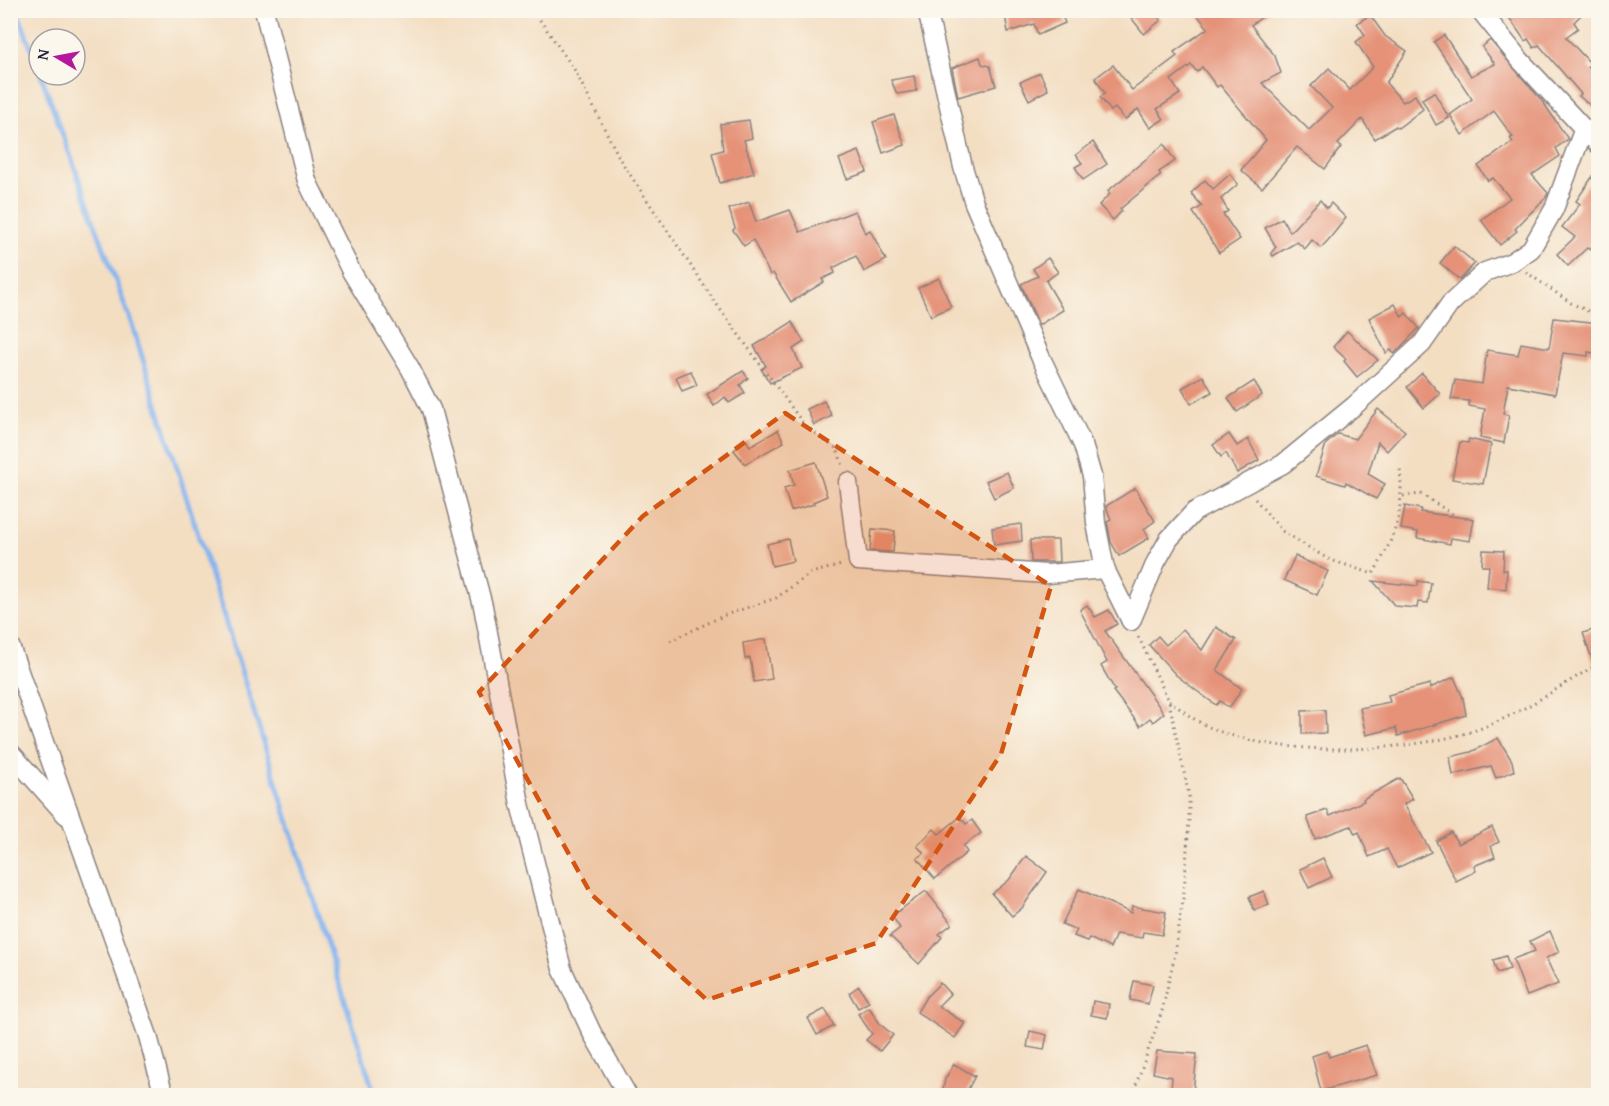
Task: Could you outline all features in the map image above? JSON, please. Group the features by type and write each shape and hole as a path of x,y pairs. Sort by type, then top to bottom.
{"street":[{"path":"264,10 307,181 351,271 410,368 431,409 483,606 520,804 562,969 592,1033 628,1095"},
{"path":"927,10 963,167 974,203 1088,461 1105,569 1131,621"},
{"path":"1484,12 1583,131 1599,144"},
{"path":"1131,621 1156,562 1183,522 1207,503 1283,464 1354,406 1422,344 1450,304 1485,272 1512,262 1531,249 1554,209 1583,131"},
{"path":"848,482 858,561 1047,574 1105,569"},
{"path":"10,646 51,755 71,821 148,1036 164,1095"},
{"path":"10,752 71,821"}],"path":[{"path":"533,10 574,69 621,161 715,302 805,426 837,448 848,482"},
{"path":"1512,262 1571,303 1599,316"},
{"path":"1244,486 1282,531 1328,559 1373,574 1394,539 1403,496 1400,467"},
{"path":"1403,496 1421,495 1454,515"},
{"path":"670,641 725,615 776,598 811,573 858,561"},
{"path":"1131,621 1169,701 1189,796 1184,892 1175,954 1162,1011 1132,1095"},
{"path":"1169,701 1203,724 1272,746 1302,749 1420,744 1488,725 1599,664"}],"highlighted area":[{"path":"785,413 1051,586 1001,754 876,943 707,1000 591,894 479,692 643,516"}],"building":[{"path":"1004,10 1060,10 1065,23 1038,35 1034,24 1008,32"},
{"path":"1125,10 1152,10 1161,20 1144,34"},
{"path":"1193,10 1272,10 1251,25 1275,56 1281,73 1262,83 1309,130 1332,108 1311,86 1329,68 1350,90 1373,67 1356,42 1365,35 1357,23 1370,15 1385,36 1407,51 1386,83 1403,102 1415,95 1423,109 1398,128 1396,126 1375,139 1362,119 1338,144 1341,147 1325,169 1297,147 1262,188 1241,170 1266,140 1220,85 1217,87 1202,67 1197,72 1191,65 1171,80 1180,94 1157,109 1164,119 1150,128 1138,109 1125,120 1115,108 1111,111 1100,97 1105,93 1095,78 1113,65 1132,90 1177,56 1174,52 1208,28"},
{"path":"1504,10 1586,10 1574,22 1578,28 1566,37 1591,64 1588,67 1599,77 1599,113 1579,96 1581,94 1539,45 1534,48 1528,39 1525,41"},
{"path":"1444,35 1471,76 1495,64 1482,47 1490,40 1543,102 1568,139 1556,148 1560,156 1532,175 1548,193 1546,197 1515,229 1517,231 1500,245 1481,220 1510,198 1493,178 1488,181 1478,166 1513,142 1510,138 1513,137 1494,111 1462,135 1450,115 1472,99 1434,42"},
{"path":"980,57 982,64 990,66 996,86 958,97 952,68"},
{"path":"1040,73 1048,90 1029,100 1020,82"},
{"path":"914,76 917,91 897,94 891,80"},
{"path":"1434,92 1449,118 1436,125 1422,99"},
{"path":"894,115 905,145 883,153 873,122"},
{"path":"749,120 752,138 744,140 754,173 720,183 712,153 723,150 720,124"},
{"path":"1093,142 1107,164 1083,180 1075,167 1082,163 1076,155"},
{"path":"1164,144 1175,161 1159,172 1161,175 1120,209 1122,211 1113,220 1099,205 1110,194 1108,191"},
{"path":"859,151 867,172 847,179 839,159"},
{"path":"1599,167 1599,238 1590,249 1588,247 1568,266 1557,254 1575,237 1562,227 1580,204 1576,201"},
{"path":"1230,174 1238,184 1221,199 1228,211 1223,214 1240,239 1219,253 1193,212 1202,206 1191,193 1205,180 1213,189"},
{"path":"1320,200 1327,208 1331,203 1346,218 1330,238 1321,248 1312,240 1305,249 1297,242 1273,256 1271,253 1276,247 1265,228 1282,218 1290,232"},
{"path":"749,202 756,222 790,210 800,232 855,211 865,233 870,230 886,260 864,272 856,256 833,268 835,273 822,279 824,282 791,302 773,273 770,275 753,240 744,246 733,230 735,228 729,209"},
{"path":"1454,246 1475,263 1460,280 1440,263"},
{"path":"1048,258 1058,272 1046,281 1063,310 1039,325 1021,284 1038,276 1033,269"},
{"path":"939,278 951,307 931,316 918,288"},
{"path":"1395,304 1402,317 1406,313 1419,328 1394,354 1391,350 1386,353 1369,318"},
{"path":"1554,318 1599,323 1599,354 1588,352 1588,356 1563,353 1555,394 1508,385 1503,414 1509,415 1504,443 1480,438 1485,409 1469,406 1469,401 1451,399 1455,380 1482,384 1487,350 1518,355 1521,343 1549,348"},
{"path":"792,322 804,342 793,349 802,368 770,383 761,369 766,366 754,346"},
{"path":"1347,331 1378,360 1357,377 1344,361 1346,359 1333,347"},
{"path":"691,371 697,385 682,391 676,377"},
{"path":"743,371 748,378 740,385 745,393 729,403 725,397 714,406 707,394"},
{"path":"1422,373 1440,394 1424,408 1407,387"},
{"path":"1203,376 1212,392 1191,404 1182,388"},
{"path":"1254,381 1262,395 1237,412 1228,398"},
{"path":"824,401 832,416 814,425 807,409"},
{"path":"1378,409 1405,431 1387,451 1378,442 1368,474 1385,484 1376,499 1346,482 1345,485 1316,476 1326,444 1338,434 1355,439"},
{"path":"778,430 784,442 745,464 734,450 746,440 750,446"},
{"path":"1229,434 1237,446 1248,439 1259,460 1237,473 1226,453 1221,457 1213,445"},
{"path":"1469,439 1491,444 1483,484 1452,479 1460,442 1468,443"},
{"path":"816,462 827,496 813,502 814,504 791,511 784,488 794,485 790,470"},
{"path":"1007,472 1014,488 994,498 986,481"},
{"path":"1135,488 1155,521 1144,529 1149,538 1119,556 1111,542 1107,522 1111,520 1106,506"},
{"path":"1405,506 1421,509 1420,512 1474,519 1470,541 1451,538 1450,544 1417,538 1418,532 1401,529"},
{"path":"1021,524 1022,541 994,545 992,528"},
{"path":"872,529 895,531 893,552 870,551"},
{"path":"788,539 793,561 772,566 767,544"},
{"path":"1030,540 1058,540 1059,562 1031,562"},
{"path":"1483,550 1504,551 1503,570 1507,570 1506,589 1487,587 1489,566 1482,566"},
{"path":"1295,556 1328,571 1317,595 1284,580"},
{"path":"1373,581 1418,586 1418,581 1431,583 1428,603 1418,602 1417,608 1395,606"},
{"path":"1087,605 1095,617 1109,610 1117,624 1105,631 1164,713 1153,722 1150,718 1140,726 1113,691 1115,690 1101,666 1107,662 1080,610"},
{"path":"1216,627 1236,640 1217,670 1242,689 1229,708 1220,701 1216,705 1176,675 1149,645 1158,636 1166,645 1183,629 1202,650"},
{"path":"1599,628 1599,671 1596,671 1583,633"},
{"path":"766,639 772,679 754,682 750,658 745,659 743,643"},
{"path":"1454,677 1463,698 1466,715 1398,736 1396,728 1366,735 1360,708 1390,702 1388,695 1430,684 1430,688"},
{"path":"1325,710 1326,733 1302,734 1302,711"},
{"path":"1498,738 1512,761 1514,771 1496,778 1491,766 1453,775 1450,757 1471,752"},
{"path":"1400,778 1413,799 1404,804 1431,852 1397,868 1387,849 1369,857 1359,832 1355,834 1351,826 1315,839 1307,817 1327,810 1330,816 1364,801 1363,799"},
{"path":"960,817 966,824 972,820 981,833 963,846 967,852 935,879 917,858 924,853 917,846 934,829 939,834"},
{"path":"1492,827 1499,842 1491,846 1495,857 1474,866 1476,871 1456,881 1436,841 1451,832 1458,844"},
{"path":"1026,856 1047,872 1022,908 1012,916 992,894 1009,880"},
{"path":"1323,858 1332,877 1309,888 1300,869"},
{"path":"1079,889 1131,913 1132,906 1166,912 1162,935 1143,932 1142,938 1116,934 1110,948 1089,938 1087,941 1074,936 1077,930 1062,924"},
{"path":"926,891 952,924 939,934 942,937 919,964 890,936 900,928 892,916"},
{"path":"1264,891 1269,905 1254,910 1249,897"},
{"path":"1550,931 1559,952 1546,958 1558,984 1527,996 1513,959 1535,951 1530,941"},
{"path":"1506,956 1510,969 1497,973 1493,960"},
{"path":"1134,981 1153,985 1148,1004 1130,1000"},
{"path":"940,983 950,994 938,1006 965,1023 955,1038 917,1012 926,997"},
{"path":"859,986 869,1002 858,1008 849,993"},
{"path":"1093,1001 1109,1004 1107,1018 1091,1015"},
{"path":"869,1007 880,1024 893,1035 880,1051 866,1040 872,1034 858,1014"},
{"path":"825,1009 834,1026 817,1035 808,1018"},
{"path":"1030,1031 1047,1035 1044,1050 1027,1047"},
{"path":"1366,1045 1377,1075 1321,1091 1312,1056 1327,1051 1329,1057"},
{"path":"1157,1051 1197,1054 1193,1093 1171,1091 1172,1077 1153,1073"},
{"path":"954,1064 975,1076 965,1095 942,1095 945,1079"}],"waterway":[{"path":"17,10 27,37"},
{"path":"45,87 133,328 375,1096"}]}
